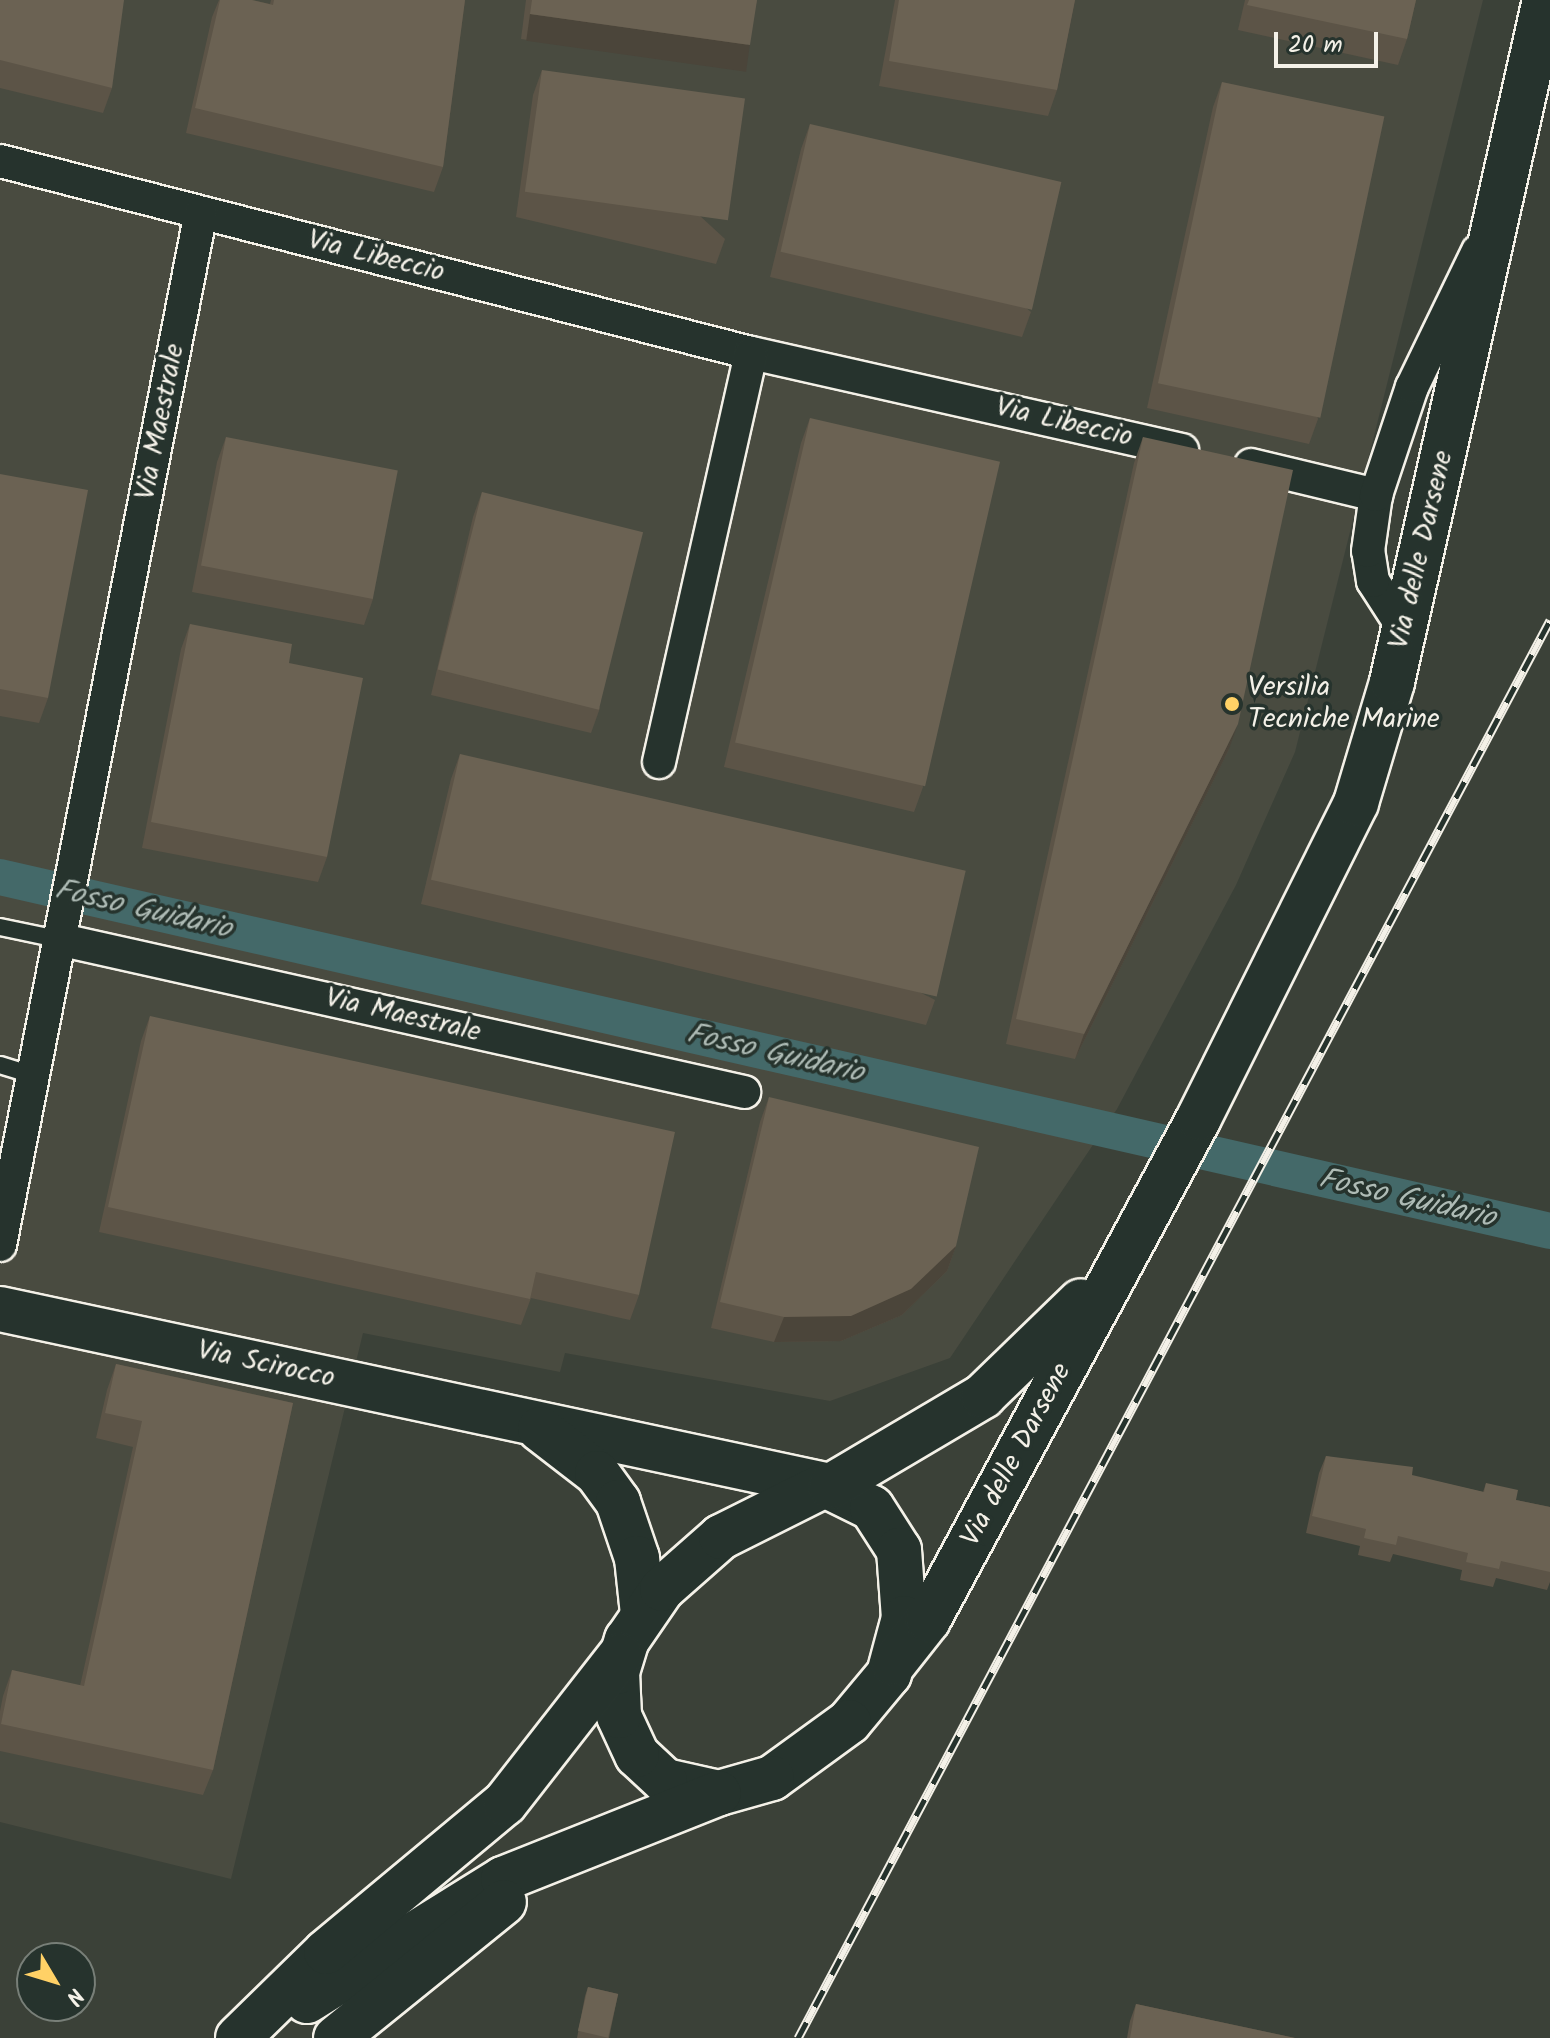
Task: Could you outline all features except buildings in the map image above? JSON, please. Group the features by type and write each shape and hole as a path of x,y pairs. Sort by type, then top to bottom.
{"main road":[{"name":"Via delle Darsene","path":"565,1853 719,1793 772,1778 827,1741 928,1620 1199,1118 1345,832 1404,629 1545,0"},
{"name":"Via delle Darsene","path":"238,2038 326,1952 505,1803 620,1656 643,1614 721,1537 828,1485 996,1386 1132,1242"},
{"name":"Via Scirocco","path":"0,1309 828,1485 872,1508 899,1550 905,1592 894,1663"},
{"name":"Via Scirocco","path":"532,1422 597,1473 618,1502 632,1535 643,1614"},
{"path":"620,1656 619,1716 637,1755 678,1788 719,1793"},
{"path":"257,2038 421,1926 565,1853"},
{"path":"336,2038 565,1853"}],"street":[{"name":"Via Libeccio","path":"0,161 751,353 1376,495"},
{"path":"1404,629 1373,581 1368,551 1376,495 1433,338 1500,210"},
{"name":"Via Maestrale","path":"201,212 63,932 744,1092"},
{"path":"659,762 751,353"},
{"path":"0,1245 63,932"}],"lane":[{"path":"0,927 63,932"},
{"path":"0,1065 35,1076"}],"shaded area":[{"path":"0,0 1483,0 1295,752 1236,885 1117,1109 950,1358 830,1401 565,1353 560,1372 363,1333 231,1879 0,1822"}],"waterway":[{"name":"Fosso Guidario","path":"0,877 1550,1231"}],"railway":[{"path":"798,2038 1550,620"}],"place":[{"name":"Versilia Tecniche Marine","path":"1232,704"}]}
